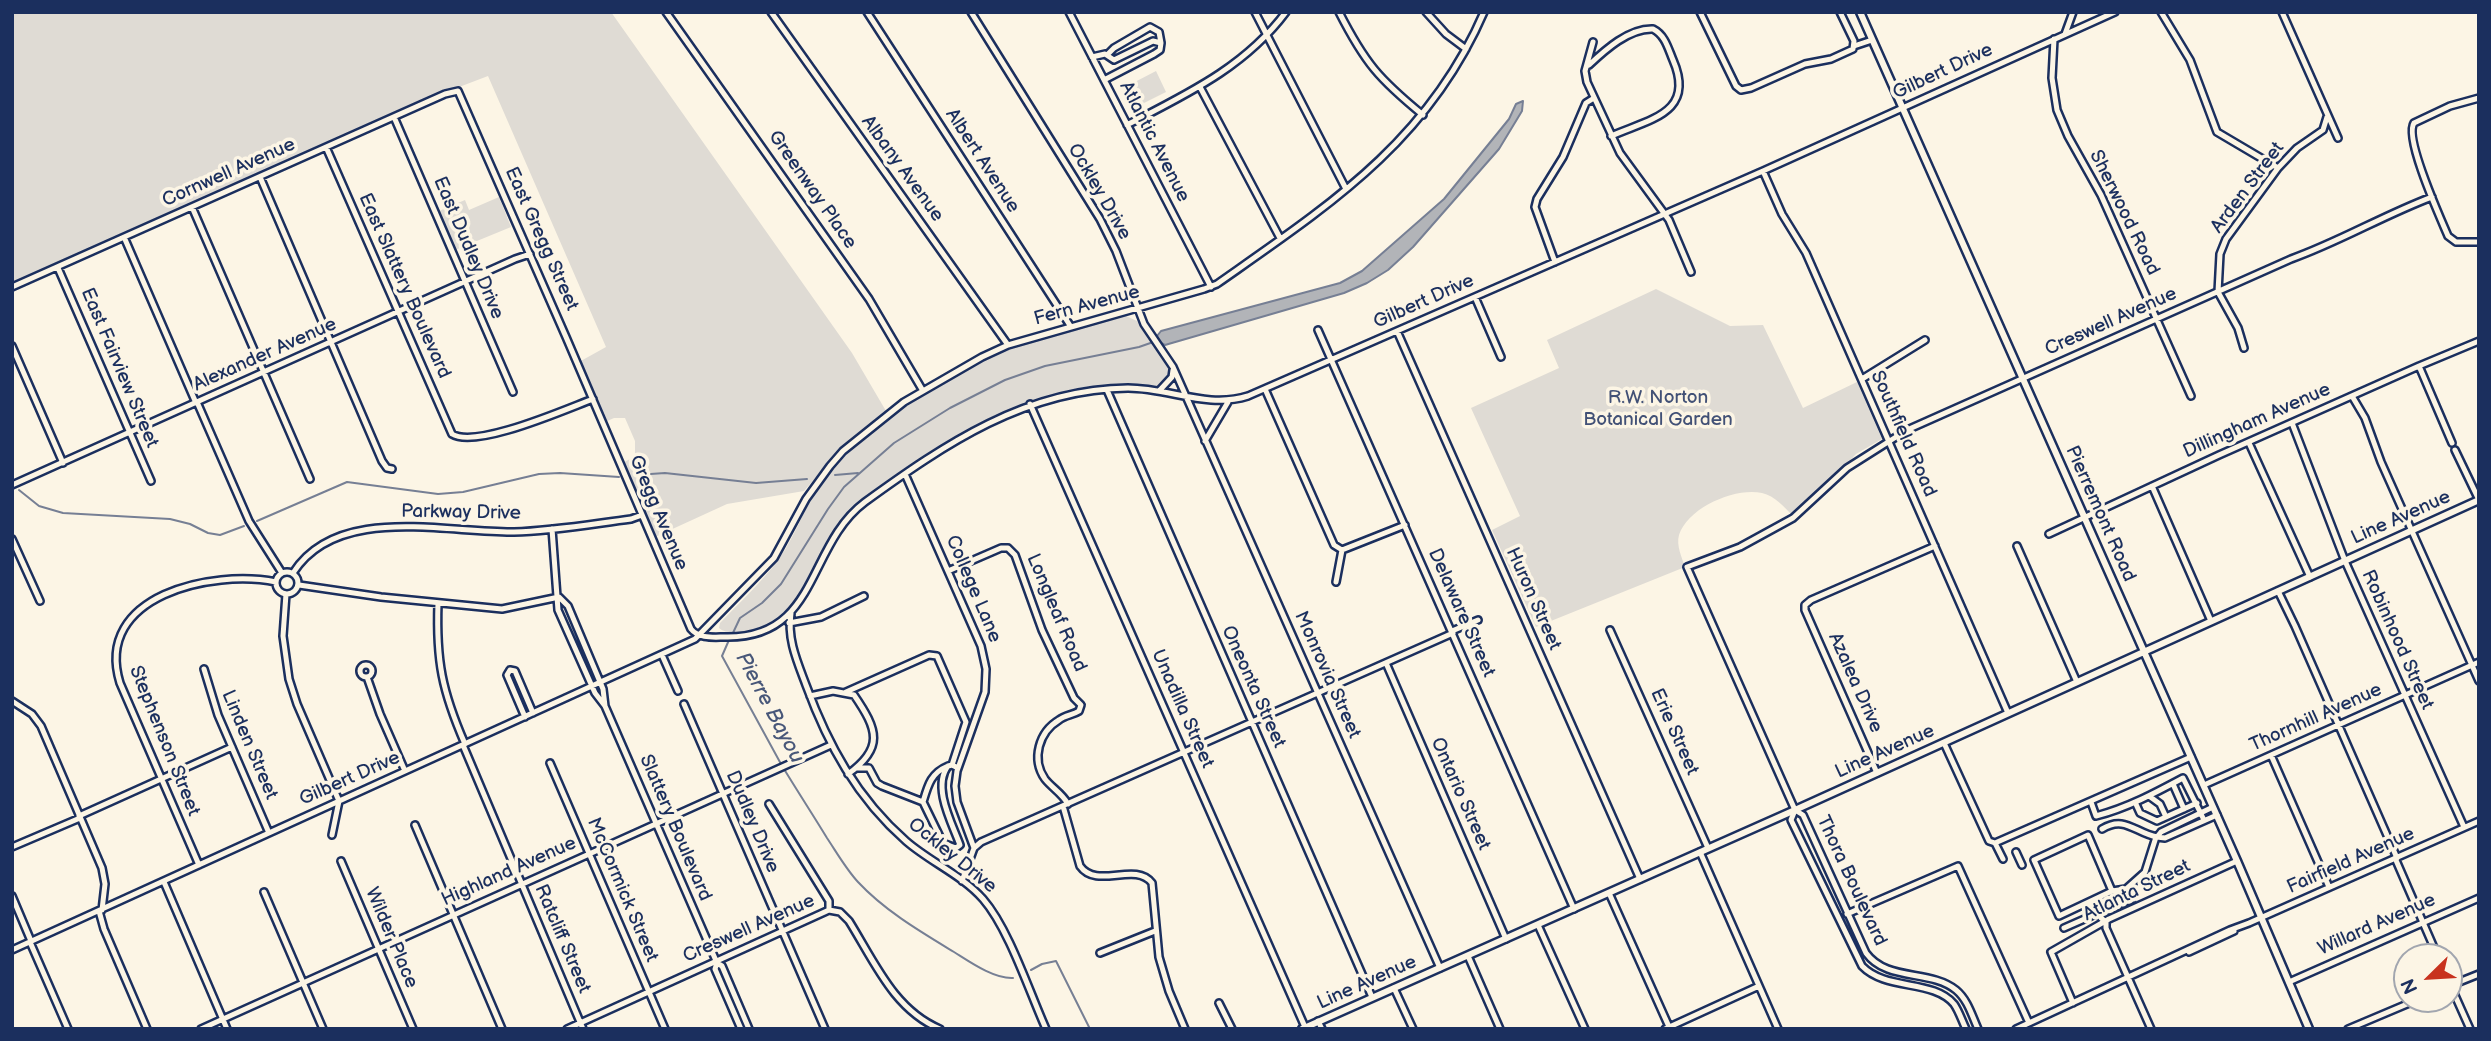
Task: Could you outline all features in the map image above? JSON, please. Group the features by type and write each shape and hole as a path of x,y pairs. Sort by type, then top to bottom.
{"main road":[{"name":"Pierremont Road","path":"1860,12 2204,785 2309,1029"},
{"name":"Line Avenue","path":"1303,1028 1320,1025 1394,988 1944,743 2479,500"}],"street":[{"name":"Greenway Place","path":"666,12 869,299 923,391"},
{"name":"Albany Avenue","path":"771,12 1008,345"},
{"name":"Albert Avenue","path":"867,12 1071,327"},
{"name":"Ockley Drive","path":"971,12 1110,237 1146,328 1171,363 1185,395"},
{"name":"Atlantic Avenue","path":"1069,12 1211,287"},
{"path":"1255,12 1346,190"},
{"path":"1127,125 1230,68 1267,35 1286,12"},
{"path":"1339,12 1373,71 1423,115"},
{"path":"1426,12 1446,34 1466,50"},
{"name":"Fern Avenue","path":"700,635 774,558 806,499 830,466 891,411 982,357 1008,345 1211,287 1346,190 1394,148 1423,115 1466,50 1484,12"},
{"path":"1700,12 1736,86 1741,90 1805,64 1830,59 1872,40"},
{"path":"1840,12 1854,46"},
{"path":"2065,34 2073,12"},
{"name":"Gilbert Drive","path":"791,613 811,584 829,543 842,523 859,506 983,426 1030,404 1083,391 1126,388 1159,390 1208,401 1228,401 1265,389 1763,171 2115,12"},
{"path":"2161,12 2190,60 2217,132 2278,168"},
{"path":"2283,12 2327,117 2339,138"},
{"path":"1104,80 1160,50 1159,32 1150,27 1107,55"},
{"path":"1589,65 1622,40 1642,30 1653,29 1664,38 1679,74 1680,93 1670,109 1611,136"},
{"name":"Sherwood Road","path":"2054,39 2052,78 2057,110 2068,136 2089,169 2191,396"},
{"path":"1092,57 1100,54 1114,60 1119,59 1153,41 1161,43"},
{"path":"1593,42 1585,76 1594,98 1630,170 1672,226 1691,272"},
{"path":"1200,87 1280,238"},
{"name":"Cornwell Avenue","path":"12,287 451,91 459,93"},
{"name":"East Gregg Street","path":"459,93 593,399"},
{"path":"1555,261 1536,215 1536,202 1563,158 1586,103 1594,98"},
{"path":"2479,98 2450,106 2412,125 2418,160 2448,236 2452,241 2479,242"},
{"name":"East Dudley Drive","path":"394,117 513,392"},
{"name":"Arden Street","path":"2218,292 2219,259 2223,245 2278,168 2297,148 2323,130 2327,117"},
{"name":"East Slattery Boulevard","path":"326,147 454,436 501,433 593,399"},
{"name":"Southfield Road","path":"1763,171 1782,214 1806,253 2008,713"},
{"path":"260,177 382,461 387,468 392,469"},
{"name":"Creswell Avenue","path":"1687,567 1748,543 1793,518 1847,468 1907,430 2328,244 2388,214 2432,197"},
{"path":"192,207 310,479"},
{"path":"124,237 248,521 282,573"},
{"name":"Alexander Avenue","path":"12,485 530,254"},
{"name":"East Fairview Street","path":"58,268 151,481"},
{"path":"2218,292 2238,328 2244,348"},
{"path":"1475,297 1501,357"},
{"name":"Delaware Street","path":"1318,330 1574,909"},
{"name":"Huron Street","path":"1397,331 1640,879"},
{"path":"1862,379 1925,340"},
{"name":"Dillingham Avenue","path":"2049,534 2479,341"},
{"path":"12,346 63,463"},
{"path":"1159,390 1172,377 1171,363"},
{"path":"2419,366 2452,443"},
{"path":"1265,389 1334,545 1342,550"},
{"name":"Oneonta Street","path":"1107,390 1372,998"},
{"name":"Monrovia Street","path":"1185,395 1440,968"},
{"path":"2352,396 2363,414 2375,448 2479,681"},
{"name":"Gregg Avenue","path":"593,399 691,629 700,635"},
{"path":"1205,441 1228,401"},
{"name":"Unadilla Street","path":"1030,404 1303,1028"},
{"name":"Robinhood Street","path":"2292,423 2345,561 2464,827"},
{"path":"2249,443 2310,577"},
{"path":"2455,450 2479,500"},
{"name":"College Lane","path":"905,474 981,646 986,669 981,706 953,766 956,797 974,848"},
{"path":"2152,486 2211,621"},
{"name":"Parkway Drive","path":"293,573 302,559 317,547 336,536 362,530 396,528 514,532 631,519 642,514"},
{"path":"1342,550 1405,525"},
{"name":"Slattery Boulevard","path":"552,529 558,610 592,687 605,706 716,961 722,966 749,1029"},
{"path":"12,539 40,601"},
{"name":"Azalea Drive","path":"1877,773 1805,605 1935,546"},
{"path":"2017,546 2077,682"},
{"name":"Longleaf Road","path":"948,571 1001,548 1008,548 1015,555 1047,642 1074,698 1081,705 1077,713 1064,716 1047,730 1038,751 1038,764 1043,775 1062,794 1080,866 1085,872 1094,876 1141,875 1150,879 1153,885 1155,931 1163,975 1185,1029"},
{"path":"1336,582 1342,550"},
{"name":"Thora Boulevard","path":"1687,567 1795,810 1802,815 1866,953 1886,969 1950,986 1963,997 1978,1029"},
{"path":"282,573 293,573 298,577 299,585 295,591 286,594"},
{"path":"282,573 276,582 277,588 286,594"},
{"name":"Stephenson Street","path":"199,865 117,672 116,647 129,618 143,606 183,589 241,578 276,582"},
{"path":"299,585 508,609 559,597"},
{"path":"2277,591 2339,725 2432,943"},
{"path":"286,594 283,636 289,679 297,704 340,801 332,835"},
{"path":"789,624 821,617 864,596"},
{"name":"Slattery Boulevard","path":"559,597 568,606 600,683 605,706"},
{"name":"Ratcliff Street","path":"438,603 440,673 451,711 582,1026"},
{"name":"Ockley Drive","path":"791,613 791,645 831,745 848,774 890,827 982,898 998,921 1046,1029"},
{"path":"700,635 733,637 770,629 791,613"},
{"path":"962,881 974,848 981,842 1478,620"},
{"name":"Erie Street","path":"1610,630 1708,848"},
{"name":"Gilbert Drive","path":"12,950 662,655 700,635"},
{"path":"662,655 678,691"},
{"path":"846,692 929,655 937,656 965,722 953,766 943,773 942,794 960,845 952,848 945,844 936,832 923,802 936,772 953,766"},
{"name":"Thornhill Avenue","path":"2204,785 2479,662"},
{"name":"Ontario Street","path":"1386,663 1506,939"},
{"name":"Linden Street","path":"204,668 215,706 269,833"},
{"path":"525,717 506,675 510,670 515,671 533,713"},
{"path":"367,677 405,771"},
{"path":"810,696 833,691 854,695 869,721 874,737 869,768 877,783 923,802"},
{"path":"12,701 25,708 38,721 104,875 101,911 104,929 147,1029"},
{"name":"Dudley Drive","path":"684,704 825,1029"},
{"path":"1944,743 1989,841 1998,842 2191,757"},
{"name":"Highland Avenue","path":"201,1029 831,745"},
{"path":"12,847 232,747"},
{"path":"848,774 871,753"},
{"path":"2271,755 2329,887"},
{"name":"McCormick Street","path":"550,763 665,1029"},
{"path":"856,768 869,768"},
{"path":"2091,802 2096,816 2149,796 2183,778 2186,779 2204,820"},
{"path":"2173,784 2184,809"},
{"path":"2149,796 2160,804 2166,817"},
{"path":"2135,802 2140,813 2157,821 2197,803"},
{"path":"769,804 830,901 829,910"},
{"path":"2112,891 2088,835 2034,860 2059,916 2112,891 2126,889 2146,872 2161,832 2213,807"},
{"name":"Thora Boulevard","path":"1795,810 1791,820 1862,966 1883,980 1941,994 1956,1007 1966,1029"},
{"path":"2102,829 2122,822 2165,838 2217,815"},
{"name":"Fairfield Avenue","path":"2016,1029 2479,821"},
{"path":"415,825 502,1029"},
{"path":"1998,842 2003,859"},
{"path":"1700,852 1778,1029"},
{"path":"2016,852 2022,865"},
{"name":"Wilder Place","path":"341,861 413,1029"},
{"name":"Atlanta Street","path":"2073,1003 2052,952 2106,922 2237,861"},
{"path":"1847,914 1958,866 2029,1023"},
{"path":"163,882 227,1029"},
{"path":"2064,928 2132,898 2126,889"},
{"path":"264,892 323,1029"},
{"path":"1609,893 1668,1028 1759,986"},
{"path":"12,897 68,1029"},
{"name":"Willard Avenue","path":"2289,982 2479,898"},
{"name":"Creswell Avenue","path":"566,1029 582,1026 649,991 829,910 840,912 849,920 893,992 906,1007 918,1018 940,1029"},
{"path":"2099,913 2106,922 2106,928 2151,1029"},
{"path":"1538,925 1585,1029"},
{"path":"1100,953 1155,931"},
{"path":"1468,956 1500,1029"},
{"name":"Slattery Boulevard","path":"716,961 715,970 741,1029"},
{"path":"1394,988 1413,1029"},
{"path":"1219,1003 1232,1029"},
{"path":"2348,1029 2393,1010"},
{"path":"2462,1013 2470,1029"}],"green space":[{"path":"12,12 611,12 852,353 886,411 845,444 804,491 727,504 655,537 623,463 635,456 635,441 625,418 614,418 605,422 579,362 606,347 488,76 425,100 12,286"},
{"path":"1156,71 1166,92 1142,104 1131,84"},
{"path":"499,197 511,227 455,250 439,211 465,200 469,210"},
{"name":"R.W. Norton Botanical Garden","path":"1656,289 1730,326 1763,325 1803,408 1857,382 1882,439 1856,454 1810,503 1793,516 1775,499 1762,493 1739,493 1714,501 1692,516 1679,535 1679,547 1685,567 1536,627 1492,530 1520,516 1471,408 1559,368 1547,340"},
{"path":"1126,316 1137,321 1168,367 1170,377 1163,385 1112,384 1078,388 1026,403 953,439 871,492 851,509 838,524 793,603 779,619 761,629 731,632 719,628 720,623 778,560 823,481 877,427 921,396 988,358 1039,339"}],"shaded area":[{"path":"1523,101 1522,111 1499,149 1413,247 1388,270 1344,293 1165,345 1159,342 1157,336 1161,331 1340,283 1362,271 1444,199 1509,119 1516,104"}],"waterway":[{"name":"Pierre Bayou","path":"732,635 740,618 762,603 781,584 844,487 894,443 950,408 1005,380 1045,366 1139,347 1159,340"},
{"path":"636,475 665,473 756,483 807,479"},
{"path":"835,475 858,473"},
{"path":"257,521 347,482 438,494 463,492 539,474 619,477"},
{"path":"19,490 39,506 63,513 170,519 220,535 244,526"},
{"name":"Pierre Bayou","path":"729,640 722,656 781,764"},
{"name":"Pierre Bayou","path":"784,769 846,866 869,893 904,920 975,965 998,976 1013,978"},
{"name":"Pierre Bayou","path":"1031,970 1056,961 1090,1029"}]}
